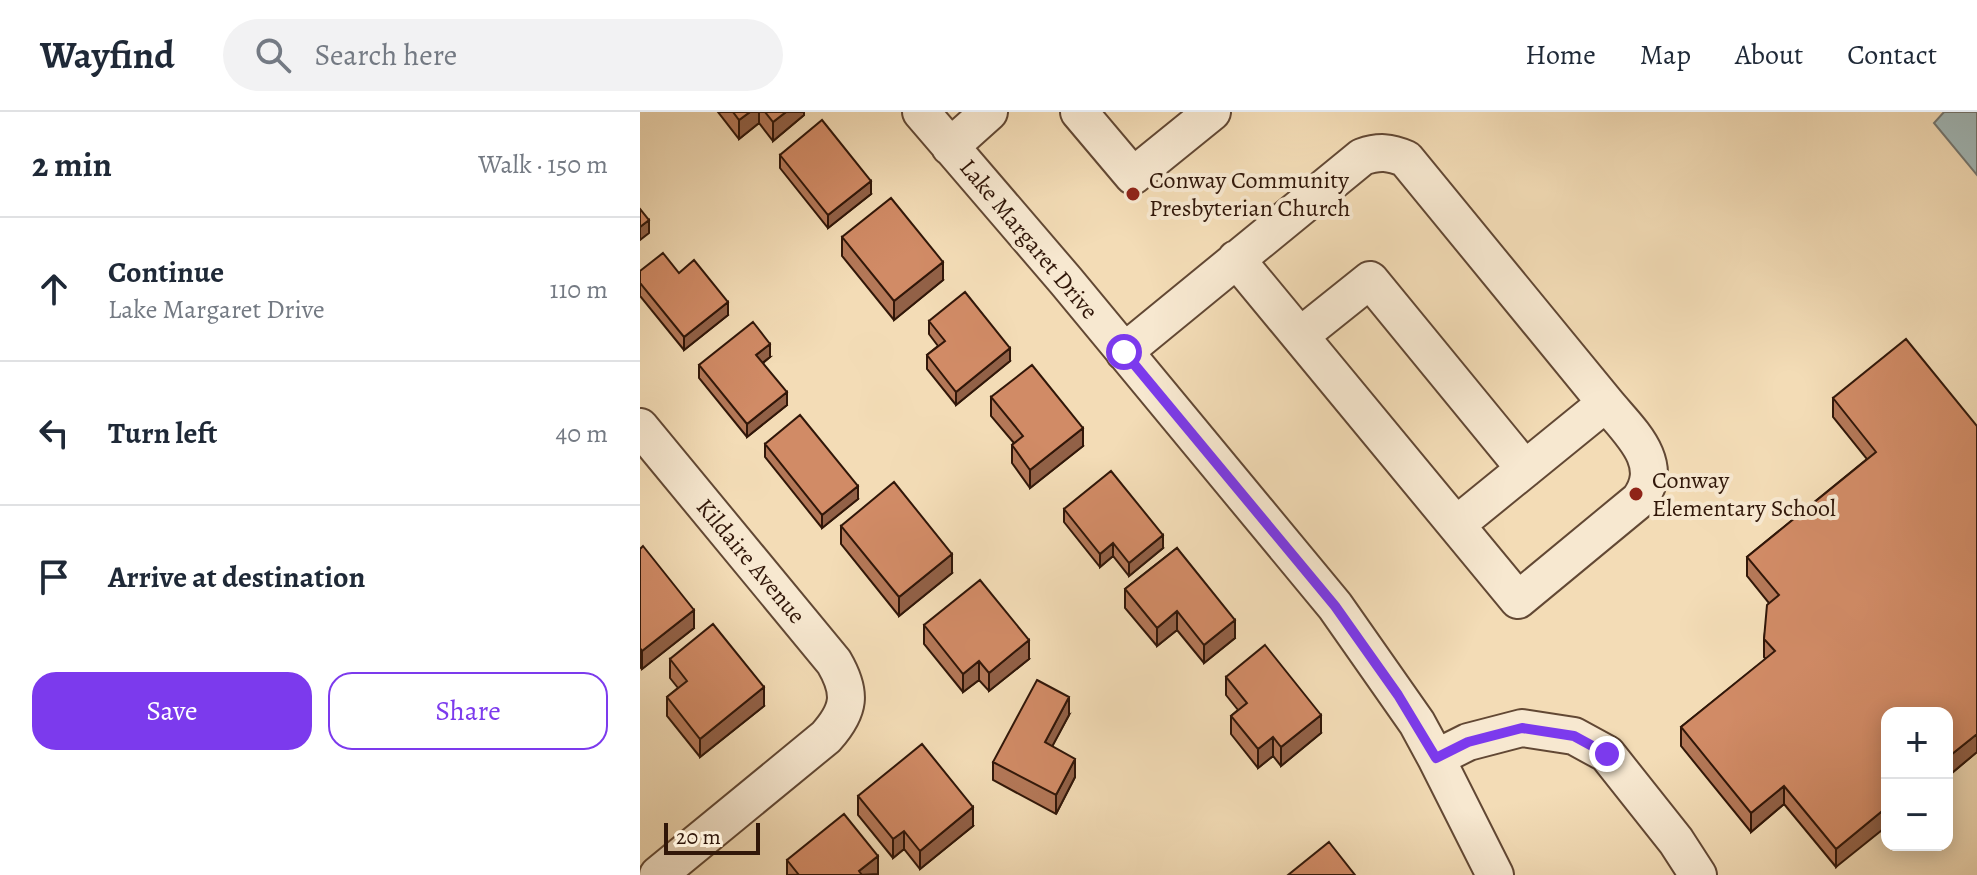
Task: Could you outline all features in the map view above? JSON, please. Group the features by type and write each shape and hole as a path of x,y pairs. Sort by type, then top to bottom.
{"street":[{"name":"Lake Margaret Drive","path":"921,112 1335,606 1411,714 1495,875"},
{"path":"950,147 989,112"},
{"path":"1079,112 1133,176 1212,112"},
{"path":"1124,352 1236,259 1362,157 1375,152 1391,153 1406,159 1640,445 1648,460 1648,488 1639,500 1518,600 1236,259"},
{"path":"1300,336 1370,280 1525,469"},
{"path":"1456,525 1606,403"},
{"name":"Kildaire Avenue","path":"640,427 834,662 845,681 846,702 840,721 826,737 658,875"},
{"path":"1436,758 1468,742 1522,728 1574,736 1607,754 1676,841 1698,875"}],"water":[{"path":"1944,112 1977,112 1977,175 1934,123"}],"building":[{"path":"733,112 750,112 739,120"},
{"path":"765,112 786,112 773,122"},
{"path":"822,120 871,181 828,215 780,155"},
{"path":"891,198 943,262 894,301 842,237"},
{"path":"640,209 649,220 640,227"},
{"path":"663,253 679,273 694,260 728,302 684,337 640,283 640,271"},
{"path":"965,292 1010,348 956,392 927,355 945,341 929,321"},
{"path":"753,322 770,344 756,355 787,392 747,424 699,365"},
{"path":"1906,339 1977,426 1977,734 1953,753 1953,707 1881,707 1881,812 1836,849 1784,786 1751,813 1681,727 1775,651 1764,639 1767,605 1779,595 1747,557 1876,452 1833,398"},
{"path":"1032,365 1083,428 1030,470 1012,445 1023,436 991,397"},
{"path":"800,415 858,486 822,515 765,444"},
{"path":"1111,471 1163,535 1129,563 1113,543 1100,554 1064,509"},
{"path":"894,482 952,554 899,597 841,526"},
{"path":"643,546 694,610 642,651 640,549"},
{"path":"1177,548 1235,620 1204,645 1177,611 1157,628 1125,589"},
{"path":"980,580 1029,640 989,673 979,661 963,674 924,625"},
{"path":"713,624 764,687 700,739 667,697 687,681 670,659"},
{"path":"1265,645 1321,715 1281,747 1273,737 1258,749 1231,716 1247,703 1226,677"},
{"path":"1037,680 1069,697 1045,742 1075,759 1056,795 993,762"},
{"path":"922,744 973,807 920,851 904,831 893,839 858,796"},
{"path":"844,814 878,856 859,871 862,875 799,875 787,860"},
{"path":"1329,842 1355,875 1288,875"}],"place":[{"name":"Conway Community Presbyterian Church","path":"1133,194"},
{"name":"Conway Elementary School","path":"1636,494"}],"route":[{"path":"1124,352 1335,606 1417,723 1436,758 1468,742 1522,728 1574,736 1607,754"}]}
